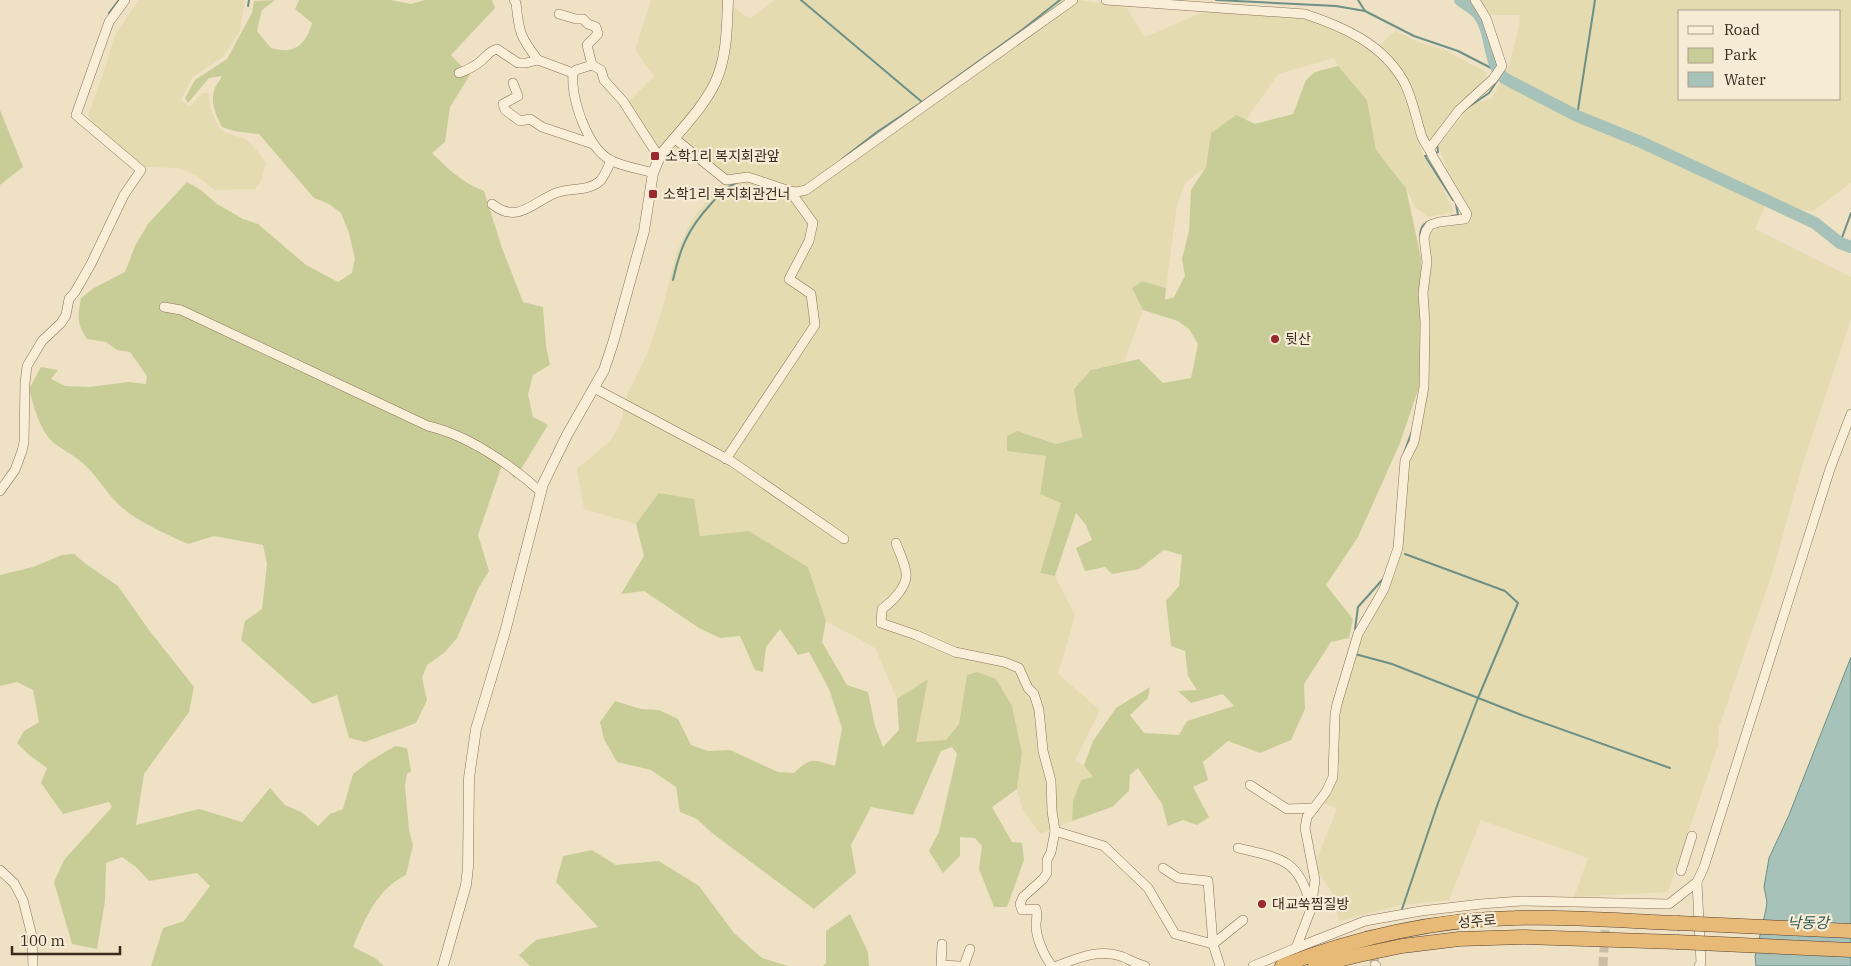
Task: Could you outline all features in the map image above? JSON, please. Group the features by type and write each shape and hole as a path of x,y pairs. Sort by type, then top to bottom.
{"highway":[{"name":"성주로","path":"1282,966 1307,956 1384,935 1460,922 1514,918 1851,931"},
{"name":"성주로","path":"1315,966 1359,954 1402,946 1459,940 1523,937 1851,950"}],"street":[{"path":"0,491 15,470 24,442 27,366 42,341 61,323 66,315 69,299 91,264 124,195 141,170 76,115 109,22 125,0"},
{"path":"514,0 516,2 519,30 527,46 538,60 573,73"},
{"path":"443,966 466,885 469,778 476,729 505,632 541,492 566,435 604,370 644,231 653,174 657,162 661,154 705,100 715,84 724,56 727,36 728,0"},
{"path":"674,138 726,180 748,176 790,191 806,190 1073,0"},
{"path":"1106,0 1305,14 1335,24 1366,40 1390,63 1404,82 1425,142 1467,214 1466,219 1439,222 1430,226 1424,238 1427,262 1423,294 1426,323 1424,387 1414,442 1405,460 1398,548 1384,589 1358,634 1335,714 1333,777 1326,792 1307,816 1305,828 1315,880 1311,910 1296,948"},
{"path":"1431,153 1459,110 1493,79 1502,66 1486,18 1475,0"},
{"path":"559,14 583,19 588,24 596,27 598,34 587,44 592,65"},
{"path":"459,73 470,69 491,50 497,49 518,63 526,64 538,60"},
{"path":"573,73 576,70 592,65 601,70 604,80 623,101 657,154 657,162"},
{"path":"573,73 574,97 593,144"},
{"path":"513,83 518,96 503,104 504,110 520,122 530,119 542,127 593,144 611,160 653,174"},
{"path":"492,204 499,210 506,212 528,210 558,192 594,185 602,180 611,160"},
{"path":"726,459 815,325 811,294 789,279 810,241 813,224 790,191"},
{"path":"164,307 181,310 428,426 443,430 496,457 541,492"},
{"path":"594,388 726,459 844,539"},
{"path":"1254,966 1296,948 1421,911 1481,904 1538,901 1669,904 1697,882 1704,867 1830,469 1851,414"},
{"path":"896,543 907,574 903,586 888,604 882,608 881,624 916,635 955,652 1004,662 1019,668 1028,688 1034,694 1039,710 1043,751 1050,781 1055,831 1051,852 1047,860 1048,873 1023,897 1020,904 1022,910 1036,909 1036,926 1039,940 1046,959 1052,966"},
{"path":"1250,785 1287,809 1314,808"},
{"path":"1055,831 1104,846 1148,888 1175,934 1213,944"},
{"path":"1681,871 1692,836"},
{"path":"1238,848 1282,859 1298,872 1308,895 1311,910"},
{"path":"1163,868 1178,878 1208,881 1213,944 1220,966"},
{"path":"0,870 14,882 23,900 32,936 33,966"},
{"path":"1697,882 1701,963 1699,966"},
{"path":"1606,912 1607,903"},
{"path":"1213,944 1243,920"},
{"path":"942,944 942,965 959,966"},
{"path":"964,966 970,949"},
{"path":"1057,966 1077,958 1105,953 1121,956 1145,966"}],"shaded area":[{"path":"139,0 245,0 240,30 223,57 192,78 181,100 190,107 202,93 209,93 210,107 219,128 226,133 246,139 254,147 266,163 261,181 255,189 214,190 197,176 180,168 145,167 113,143 93,124 88,116 113,41 118,30"},
{"path":"651,0 731,0 731,5 750,19 774,0 1080,0 1126,7 1145,37 1206,11 1285,16 1315,21 1358,40 1386,62 1401,84 1412,114 1424,158 1438,179 1454,212 1428,217 1415,207 1406,188 1376,150 1367,100 1338,66 1334,58 1278,74 1246,120 1236,116 1211,133 1206,167 1185,183 1177,205 1166,288 1142,281 1132,288 1143,310 1124,362 1091,370 1078,419 1084,437 1056,444 1017,431 1007,451 1046,456 1040,494 1061,503 1040,573 1055,576 1075,615 1058,674 1100,710 1075,761 1084,765 1094,777 1073,801 1072,821 1040,834 1022,808 1017,789 1022,753 967,675 959,724 946,740 915,742 928,679 897,699 875,648 826,621 808,567 749,531 699,536 659,494 636,524 584,509 577,469 610,441 621,422 626,397 648,352 662,310 676,254 691,221 723,182 681,149 659,153 626,104 654,76 635,50"},
{"path":"1480,0 1851,0 1851,183 1813,211 1765,206 1755,229 1851,277 1851,319 1802,466 1773,571 1719,727 1718,745 1668,892 1574,897 1588,858 1481,820 1449,900 1401,905 1339,921 1333,894 1319,873 1316,861 1337,809 1324,803 1340,767 1337,759 1339,711 1360,644 1390,586 1402,542 1410,459 1419,439 1428,391 1426,300 1431,264 1430,233 1439,228 1462,225 1470,217 1470,210 1448,172 1438,146 1469,108 1475,103 1491,99 1509,65 1520,21 1519,15 1492,15"},
{"path":"1396,31 1420,43 1445,50 1487,73 1481,84 1457,104 1430,142 1425,137 1419,108 1410,84 1393,59 1380,46"}],"green space":[{"path":"275,0 262,10 257,31 271,48 288,50 301,44 311,28 312,23 295,9 299,0 391,0 411,4 425,0 492,0 495,8 451,55 470,75 450,107 445,142 432,153 456,175 484,191 502,248 523,302 543,307 546,346 550,365 533,375 528,394 533,417 548,425 515,479 502,465 478,535 489,571 478,589 457,638 445,652 427,665 422,678 427,700 416,723 365,742 349,738 337,695 313,704 241,640 245,621 262,609 267,564 263,545 214,536 188,544 151,527 125,510 82,463 55,444 45,433 38,419 29,389 41,367 58,370 51,379 65,386 90,387 128,382 146,384 147,376 130,352 117,350 106,342 87,339 79,319 81,298 94,288 125,272 135,246 148,224 187,182 201,190 217,204 243,219 258,224 306,265 338,282 352,273 355,259 349,233 341,213 329,204 314,198 259,134 234,131 222,127 215,110 213,96 222,76 209,78 188,103 185,98 195,80 227,59 252,13 254,1"},
{"path":"1338,66 1367,100 1376,150 1406,188 1421,258 1419,387 1400,443 1358,537 1326,585 1353,619 1349,638 1331,642 1304,684 1305,709 1291,740 1260,753 1228,741 1203,762 1208,780 1193,787 1209,817 1197,825 1183,820 1168,826 1162,804 1138,768 1130,775 1129,791 1112,807 1072,821 1073,801 1081,780 1093,777 1084,765 1093,741 1116,708 1150,687 1148,698 1130,715 1144,733 1179,735 1187,721 1234,706 1223,694 1191,703 1178,691 1197,690 1188,676 1185,651 1171,646 1166,601 1179,586 1182,555 1164,550 1139,569 1112,574 1105,567 1085,571 1076,548 1092,540 1086,525 1076,513 1055,576 1040,573 1061,503 1040,494 1046,456 1007,451 1007,436 1017,431 1056,444 1083,437 1078,419 1074,389 1091,370 1139,359 1163,383 1191,378 1198,344 1189,329 1178,321 1143,310 1132,288 1142,281 1166,288 1165,300 1174,297 1185,276 1182,259 1189,231 1191,190 1206,167 1211,133 1236,115 1255,124 1293,114 1306,80 1315,72"},
{"path":"0,110 23,167 0,185"},
{"path":"659,493 694,499 700,536 749,531 808,567 826,621 822,642 847,685 868,692 875,726 883,747 899,730 897,699 928,679 916,742 946,740 959,724 967,675 977,672 996,679 1012,706 1022,753 1017,789 992,807 1012,842 1022,843 1024,860 1007,907 994,907 979,869 982,846 975,838 960,837 960,856 943,873 929,851 939,832 957,754 952,747 941,751 913,815 871,807 851,845 856,873 814,909 712,833 697,819 680,812 676,787 651,770 617,762 604,739 600,722 615,701 641,709 659,710 678,719 691,745 708,751 730,750 778,772 794,773 805,764 813,761 835,766 842,728 829,689 809,652 798,655 780,629 766,647 763,672 755,670 740,636 720,638 699,628 644,591 621,594 644,556 636,524"},
{"path":"74,554 118,586 149,630 194,687 189,712 144,774 136,825 199,809 242,822 270,788 285,805 301,812 318,826 330,814 343,809 353,774 395,746 407,748 411,771 407,774 405,786 409,830 413,845 406,875 387,888 380,896 367,916 353,947 375,958 384,966 151,966 163,928 184,921 210,886 197,873 149,881 136,867 122,857 106,863 105,901 97,949 72,944 54,882 64,860 112,807 109,802 63,814 41,783 47,768 17,743 24,731 39,722 33,690 17,682 0,686 0,575 33,567 62,555"},
{"path":"592,850 616,865 659,861 699,886 734,933 762,958 788,966 530,966 519,955 536,940 598,927 556,882 563,856"},
{"path":"850,914 868,952 869,966 823,966 826,963 826,931"}],"water":[{"name":"낙동강","path":"1851,657 1851,966 1756,966 1755,957 1767,902 1764,887 1769,858 1789,815"}],"waterway":[{"path":"109,13 119,0"},
{"path":"248,6 249,0"},
{"path":"801,0 922,102 1022,30 1060,0"},
{"path":"1216,0 1336,6 1365,11 1414,36 1458,51 1495,70"},
{"path":"1358,0 1365,11"},
{"path":"1460,0 1473,9 1483,23 1495,64 1504,78 1577,116 1641,142 1815,223 1840,243 1851,247"},
{"path":"1577,116 1595,0"},
{"path":"1467,108 1489,93 1501,75"},
{"path":"842,159 877,132 922,102"},
{"path":"1436,153 1438,152 1437,144"},
{"path":"1429,155 1425,156 1453,200"},
{"path":"673,280 682,249 690,231 702,214 722,193 736,183"},
{"path":"1452,216 1458,215 1456,204"},
{"path":"1840,243 1851,213"},
{"path":"1420,238 1423,226 1433,220"},
{"path":"1404,453 1412,431"},
{"path":"1402,909 1438,803 1478,698 1518,603 1505,591 1405,554"},
{"path":"1355,629 1358,607 1383,579"},
{"path":"1355,654 1392,664 1524,716 1670,768"}],"tunnel":[{"path":"1603,966 1606,912"},
{"path":"1368,930 1375,965"}],"place":[{"name":"소학1리 복지회관앞","path":"655,156"},
{"name":"소학1리 복지회관건너","path":"653,194"},
{"name":"뒷산","path":"1275,339"},
{"name":"대교쑥찜질방","path":"1262,904"}]}
